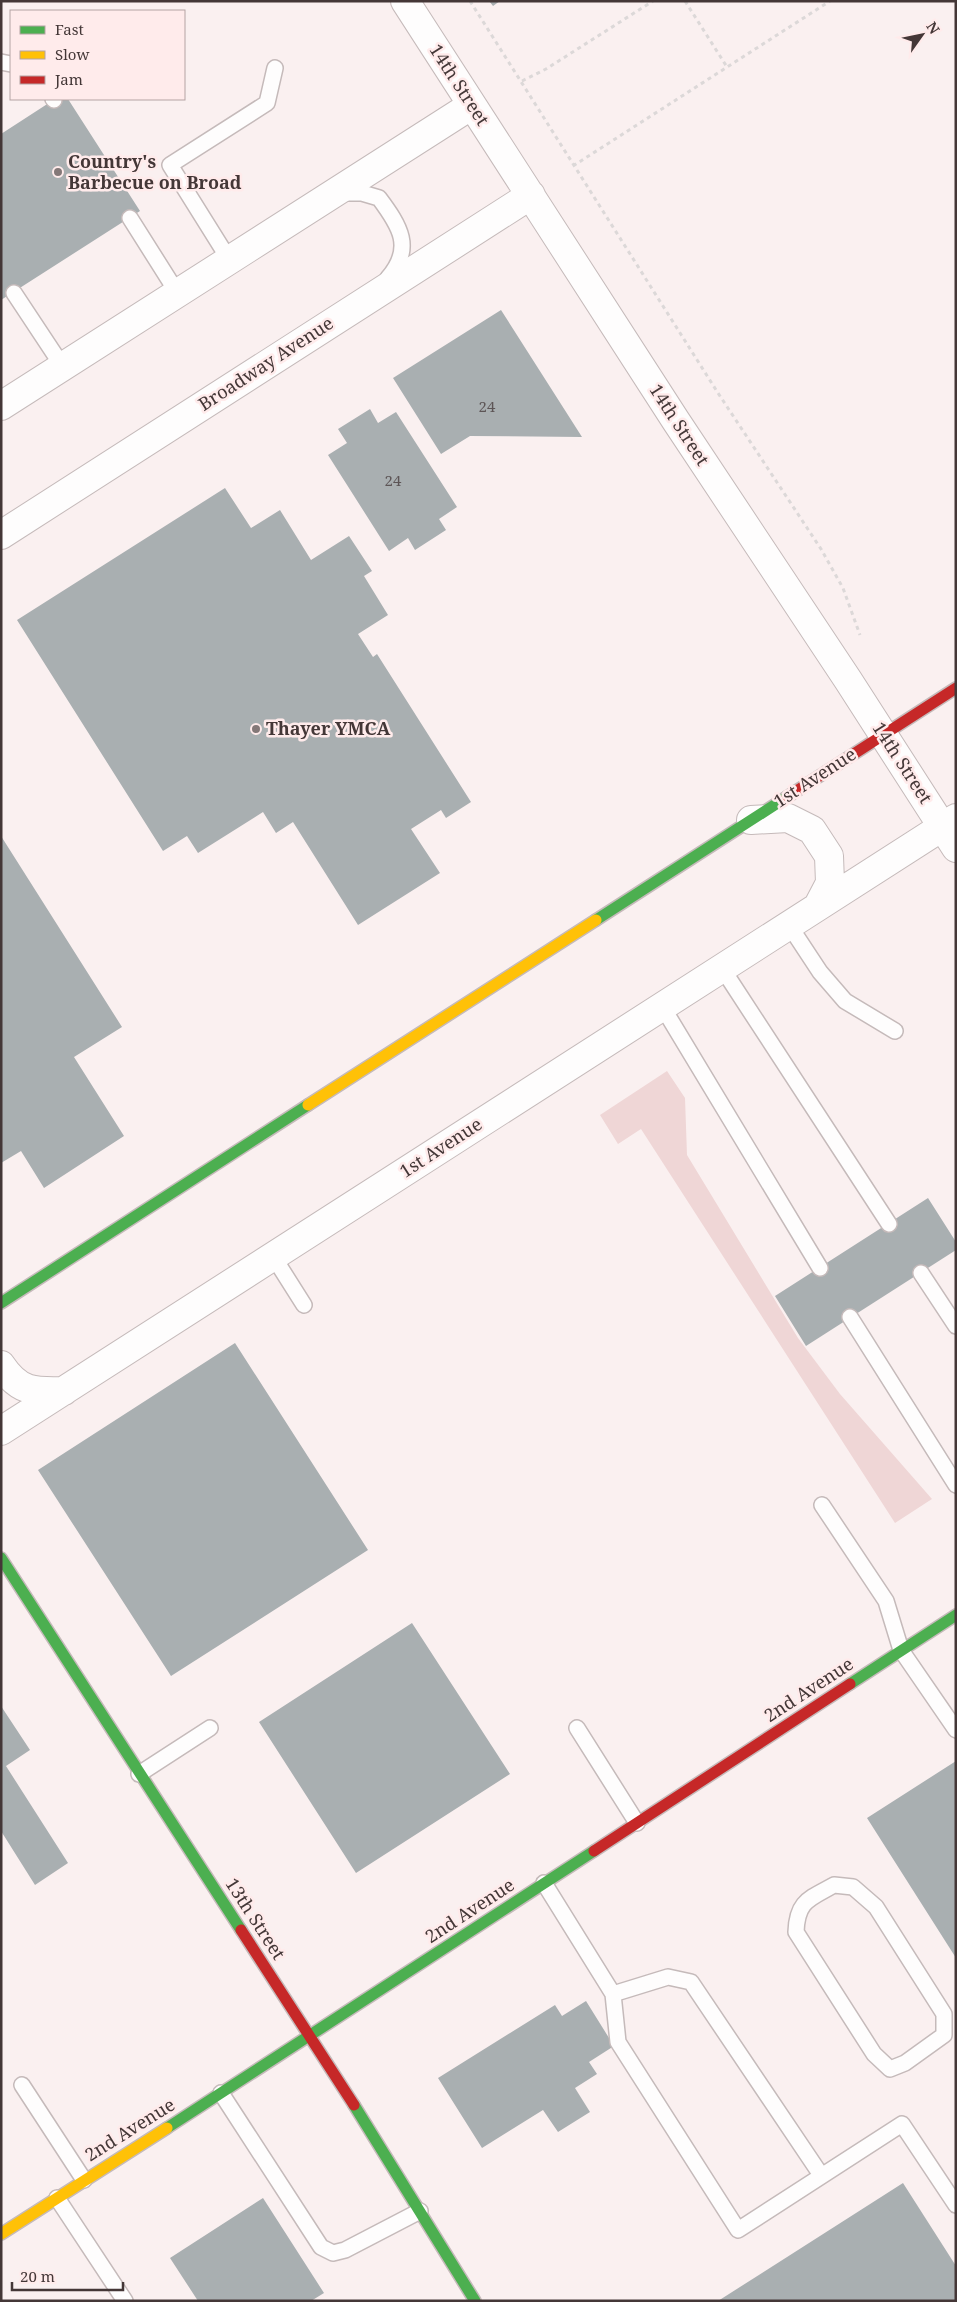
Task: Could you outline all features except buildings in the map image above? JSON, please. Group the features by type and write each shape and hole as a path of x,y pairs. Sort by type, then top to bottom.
{"main road":[{"name":"1st Avenue","path":"3,1304 956,688"},
{"name":"13th Street","path":"1,1558 139,1774 311,2036 475,2301"},
{"name":"2nd Avenue","path":"1,2234 311,2036 956,1615"}],"street":[{"name":"14th Street","path":"405,1 676,421 883,734 951,830"},
{"path":"1,406 472,105"},
{"name":"Broadway Avenue","path":"1,535 531,195"},
{"name":"1st Avenue","path":"751,820 788,818 812,830 829,856 830,883 818,906"},
{"name":"1st Avenue","path":"1,1431 818,906 951,830"},
{"path":"1,1365 10,1380 34,1392 64,1391"}],"lane":[{"path":"230,260 170,165 267,103 275,68"},
{"path":"336,193 362,193 379,198 400,230 403,248 398,267 376,293"},
{"path":"130,218 178,294"},
{"path":"14,292 63,368"},
{"path":"790,925 820,972 845,1001 895,1031"},
{"path":"722,968 889,1224"},
{"path":"662,1006 820,1268"},
{"path":"273,1256 304,1305"},
{"path":"921,1273 956,1326"},
{"path":"850,1317 956,1485"},
{"path":"822,1505 886,1600 901,1650 956,1730"},
{"path":"139,1774 210,1728"},
{"path":"576,1728 637,1823"},
{"path":"544,1883 614,1994 618,2042 738,2230 902,2124 956,2205"},
{"path":"834,1885 853,1887 876,1907 950,2013 944,2035 905,2063 890,2069 874,2054 796,1932 797,1916 808,1899 834,1885"},
{"path":"614,1994 668,1977 691,1982 821,2175"},
{"path":"22,2086 84,2180"},
{"path":"221,2093 321,2247 333,2253 345,2250 420,2211"},
{"path":"57,2198 125,2301"}],"path":[{"path":"470,1 718,393 821,549 843,588 862,640"},
{"path":"522,81 546,69 653,1"},
{"path":"685,1 727,67"},
{"path":"573,166 830,1"}],"shaded area":[{"path":"667,1071 685,1098 687,1155 798,1338 840,1394 932,1499 895,1523 641,1129 618,1144 600,1115"}],"traffic: fast":[{"path":"596,920 787,797"},
{"path":"1,1303 308,1105"},
{"path":"1,1558 241,1930"},
{"path":"850,1684 956,1615"},
{"path":"167,2128 594,1851"},
{"path":"354,2105 475,2301"}],"traffic: slow":[{"path":"308,1105 596,920"},
{"path":"1,2234 167,2128"}],"traffic: jam":[{"path":"787,797 956,688"},
{"path":"594,1851 850,1684"},
{"path":"241,1930 354,2105"}],"place":[{"name":"Country's Barbecue on Broad","path":"58,172"},
{"name":"Thayer YMCA","path":"256,729"}]}
